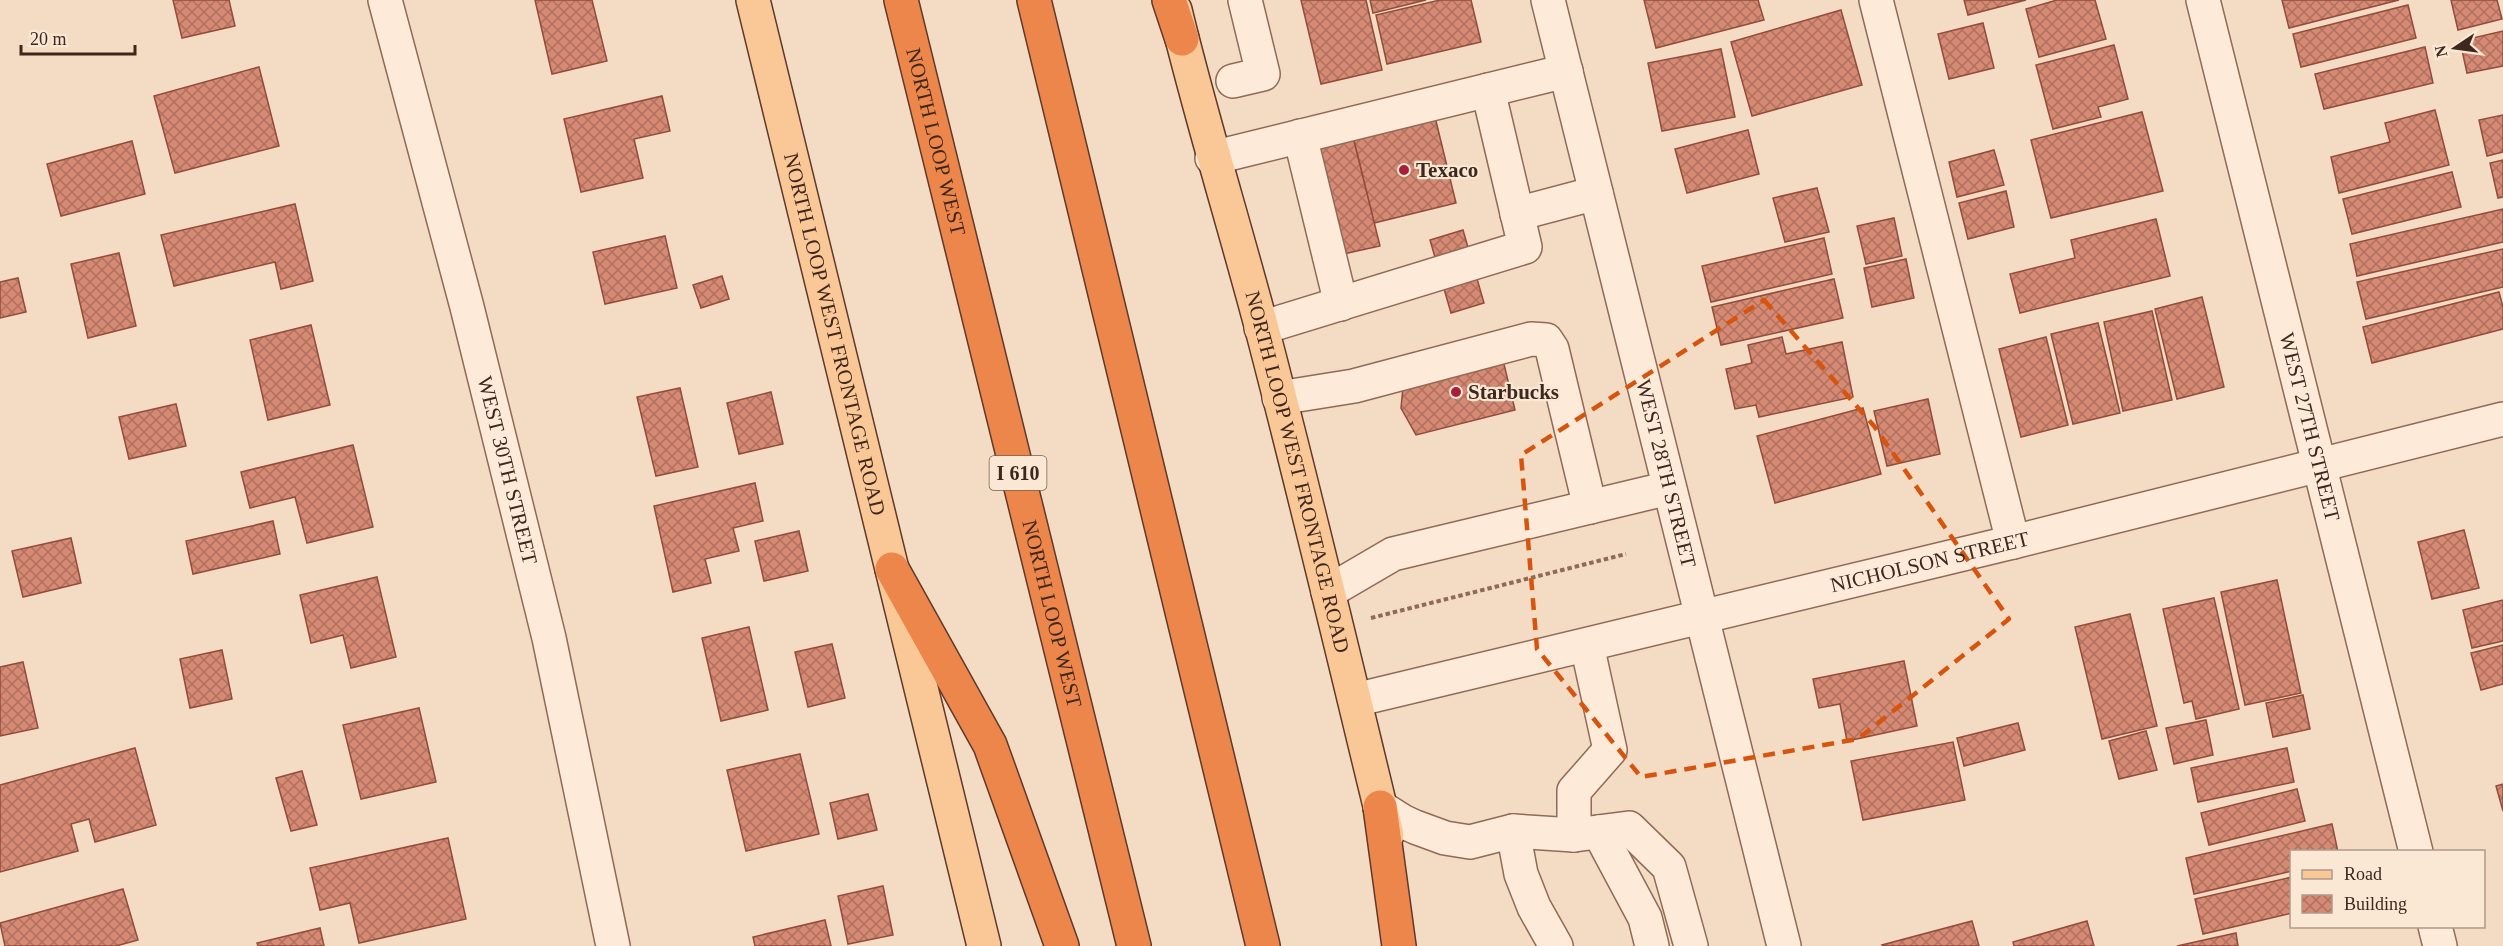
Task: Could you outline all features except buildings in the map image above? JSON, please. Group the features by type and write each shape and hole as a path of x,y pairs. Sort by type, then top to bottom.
{"highway":[{"name":"NORTH LOOP WEST","path":"901,0 1134,946"},
{"path":"1034,0 1263,946"},
{"path":"1170,0 1182,39"},
{"path":"892,569 990,745 1062,946"},
{"path":"1380,807 1399,946"}],"main road":[{"name":"NORTH LOOP WEST FRONTAGE ROAD","path":"753,0 984,946"},
{"name":"NORTH LOOP WEST FRONTAGE ROAD","path":"1182,39 1212,158 1279,398 1414,946"}],"street":[{"name":"WEST 30TH STREET","path":"385,0 467,307 546,626 613,946"},
{"path":"1233,81 1263,74 1245,0"},
{"name":"WEST 28TH STREET","path":"1548,0 1784,946"},
{"path":"1876,0 2013,542"},
{"name":"WEST 27TH STREET","path":"2203,0 2416,850"},
{"path":"1212,158 1566,71"},
{"path":"1261,328 1525,247 1488,90"},
{"path":"1300,136 1341,304"},
{"path":"1517,214 1596,193"},
{"path":"1279,398 1354,386 1531,339 1546,340 1552,349 1590,507"},
{"name":"NICHOLSON STREET","path":"1355,700 2013,542 2503,419"},
{"path":"1328,592 1393,554 1669,488"},
{"path":"1587,645 1610,750 1575,791 1587,833 1644,918 1652,946"},
{"path":"1380,807 1402,821 1445,838 1470,842 1513,831 1587,833 1629,828 1669,867 1692,946"},
{"path":"1513,831 1521,874 1534,907 1556,946"},
{"path":"2435,928 2440,946"}],"path":[{"path":"1363,620 1626,554"}],"highlighted area":[{"path":"1764,300 1874,426 2009,619 1858,739 1641,777 1537,649 1521,455"}],"place":[{"name":"Texaco","path":"1404,170"},
{"name":"Starbucks","path":"1456,392"}]}
